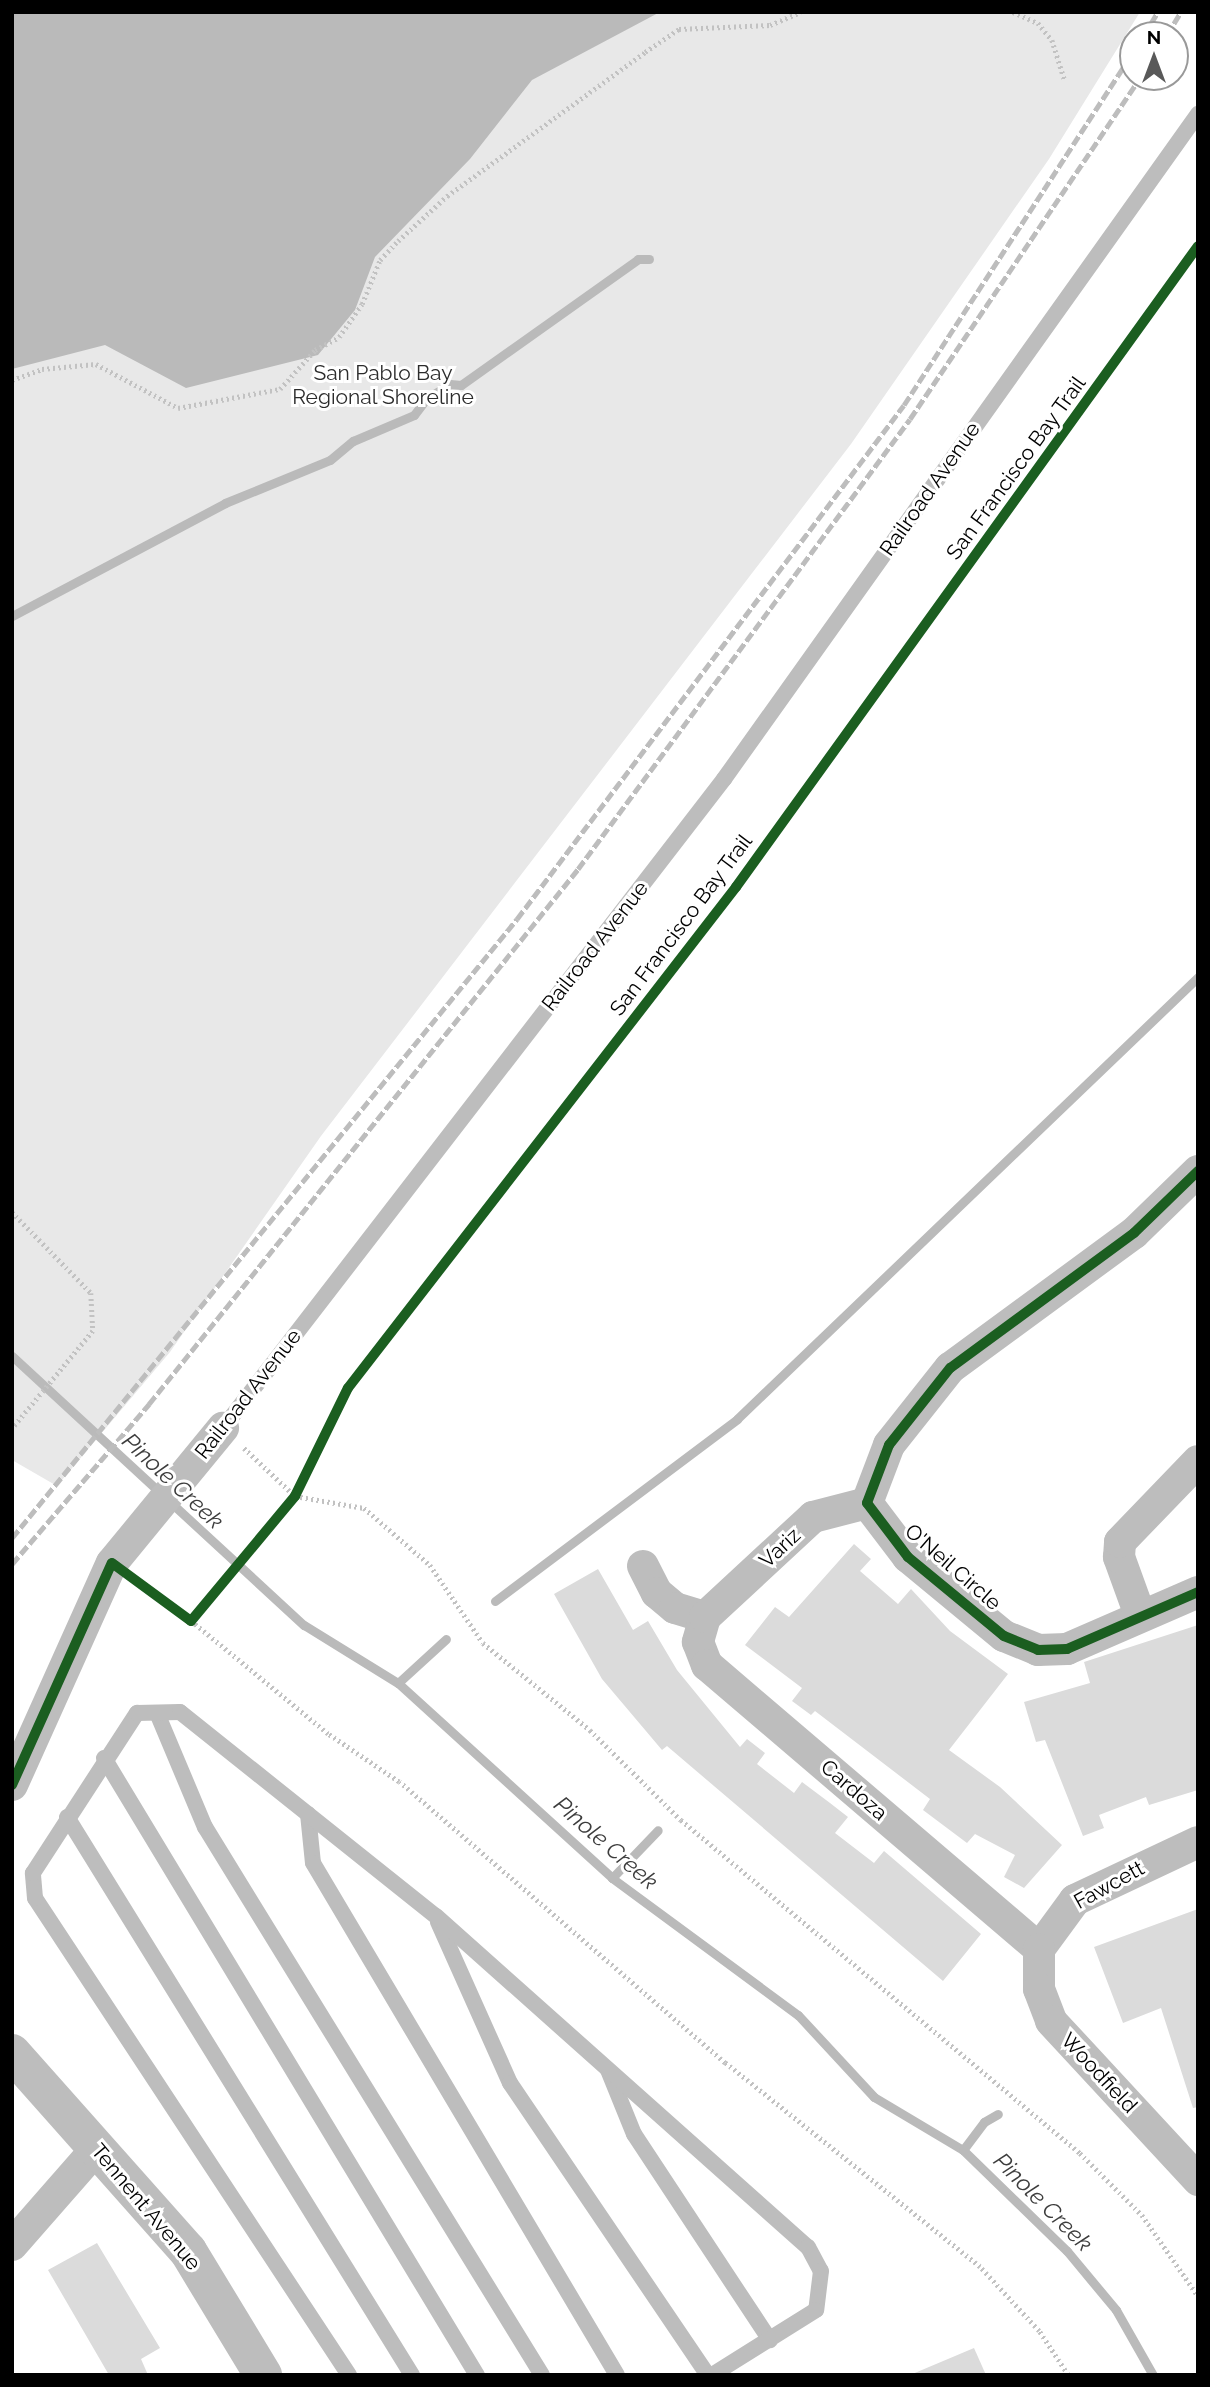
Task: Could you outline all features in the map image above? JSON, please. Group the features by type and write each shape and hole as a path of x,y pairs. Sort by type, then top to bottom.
{"street":[{"path":"867,1503 889,1445 950,1368 1134,1233 1198,1171"},
{"name":"Railroad Avenue","path":"12,1786 112,1563 223,1428"},
{"path":"1140,1615 1119,1557 1120,1542 1198,1461"},
{"name":"O'Neil Circle","path":"867,1503 908,1557 1004,1636 1038,1650 1067,1648 1198,1592"},
{"name":"Variz","path":"705,1617 813,1517 867,1503"},
{"path":"643,1566 657,1593 675,1608 705,1617"},
{"name":"Cardoza","path":"705,1617 698,1642 708,1665 1040,1949"},
{"name":"Fawcett","path":"1040,1949 1075,1900 1198,1842"},
{"name":"Woodfield","path":"1040,1949 1039,1989 1051,2021 1198,2180"},
{"name":"Tennent Avenue","path":"12,2053 188,2251 262,2375"},
{"path":"12,2245 97,2148"}],"lane":[{"name":"Railroad Avenue","path":"223,1428 724,779 1198,114"},
{"path":"349,2375 35,1898 33,1873 104,1758 137,1713 180,1712 436,1916 808,2247 821,2272 816,2310 710,2375 510,2083 436,1916"},
{"path":"157,1713 205,1827 542,2375"},
{"path":"104,1758 477,2375"},
{"path":"308,1815 313,1863 617,2375"},
{"path":"67,1817 412,2375"},
{"path":"607,2067 634,2134 770,2340"}],"path":[{"path":"12,380 42,369 96,364 178,408 280,389 315,351 339,337 362,304 380,260 398,241 447,196 645,52 679,29 770,25 800,12"},
{"path":"1013,12 1038,23 1052,40 1065,81"},
{"path":"12,1212 91,1293 93,1331 12,1429"},
{"path":"223,1428 295,1496 363,1508 430,1565 494,1652 590,1730 681,1820 1080,2153 1142,2215 1198,2296"},
{"path":"181,1614 328,1734 399,1782 726,2063 980,2267 1039,2331 1068,2375"}],"green space":[{"name":"San Pablo Bay Regional Shoreline","path":"12,12 1140,12 1134,21 1119,21 1119,46 1049,159 851,444 321,1136 170,1352 57,1486 12,1460"}],"shaded area":[{"path":"12,12 660,12 532,80 470,159 375,257 355,310 318,355 186,388 105,345 12,369"}],"building":[{"path":"854,1544 871,1559 860,1571 898,1604 911,1589 950,1631 1008,1674 949,1750 1000,1787 1062,1845 1024,1888 1004,1877 1015,1855 975,1834 967,1843 923,1810 930,1799 815,1711 811,1715 792,1701 802,1688 745,1645 775,1607 789,1617"},
{"path":"598,1569 633,1630 648,1621 677,1670 740,1747 747,1739 765,1753 757,1764 794,1793 802,1782 830,1803 848,1817 835,1833 874,1863 884,1851 981,1934 943,1981 667,1746 662,1750 602,1679 554,1594"},
{"path":"1198,1625 1198,1790 1149,1805 1146,1797 1099,1815 1104,1828 1083,1836 1045,1740 1036,1742 1024,1702 1090,1683 1084,1662"},
{"path":"1198,1909 1198,2107 1193,2108 1161,2008 1123,2023 1094,1947"},
{"path":"97,2243 160,2348 141,2359 148,2375 109,2375 48,2270"},
{"path":"974,2348 986,2375 910,2375"}],"waterway":[{"path":"12,616 225,503 330,460 353,441 414,415 426,399 450,384 461,385 638,259 649,259"},
{"path":"495,1601 737,1419 1198,977"},
{"name":"Pinole Creek","path":"12,1356 304,1625 398,1683 612,1878 798,2015 874,2097 963,2150 1067,2251 1116,2310 1153,2375"},
{"path":"398,1683 446,1639"},
{"path":"612,1878 658,1830"},
{"path":"963,2150 984,2122 998,2114"}],"railway":[{"path":"1153,21 1158,12"},
{"path":"1176,21 1181,12"},
{"path":"12,1538 517,919 904,405 1119,74"},
{"path":"12,1564 149,1404 578,869 910,419 1132,91"}],"cycle path":[{"name":"San Francisco Bay Trail","path":"12,1785 112,1563 191,1621 295,1496 348,1388 736,887 1198,246"},
{"path":"1198,1171 1134,1233 950,1368 889,1445 867,1503 908,1557 1004,1636 1038,1650 1067,1649 1198,1592"}]}
